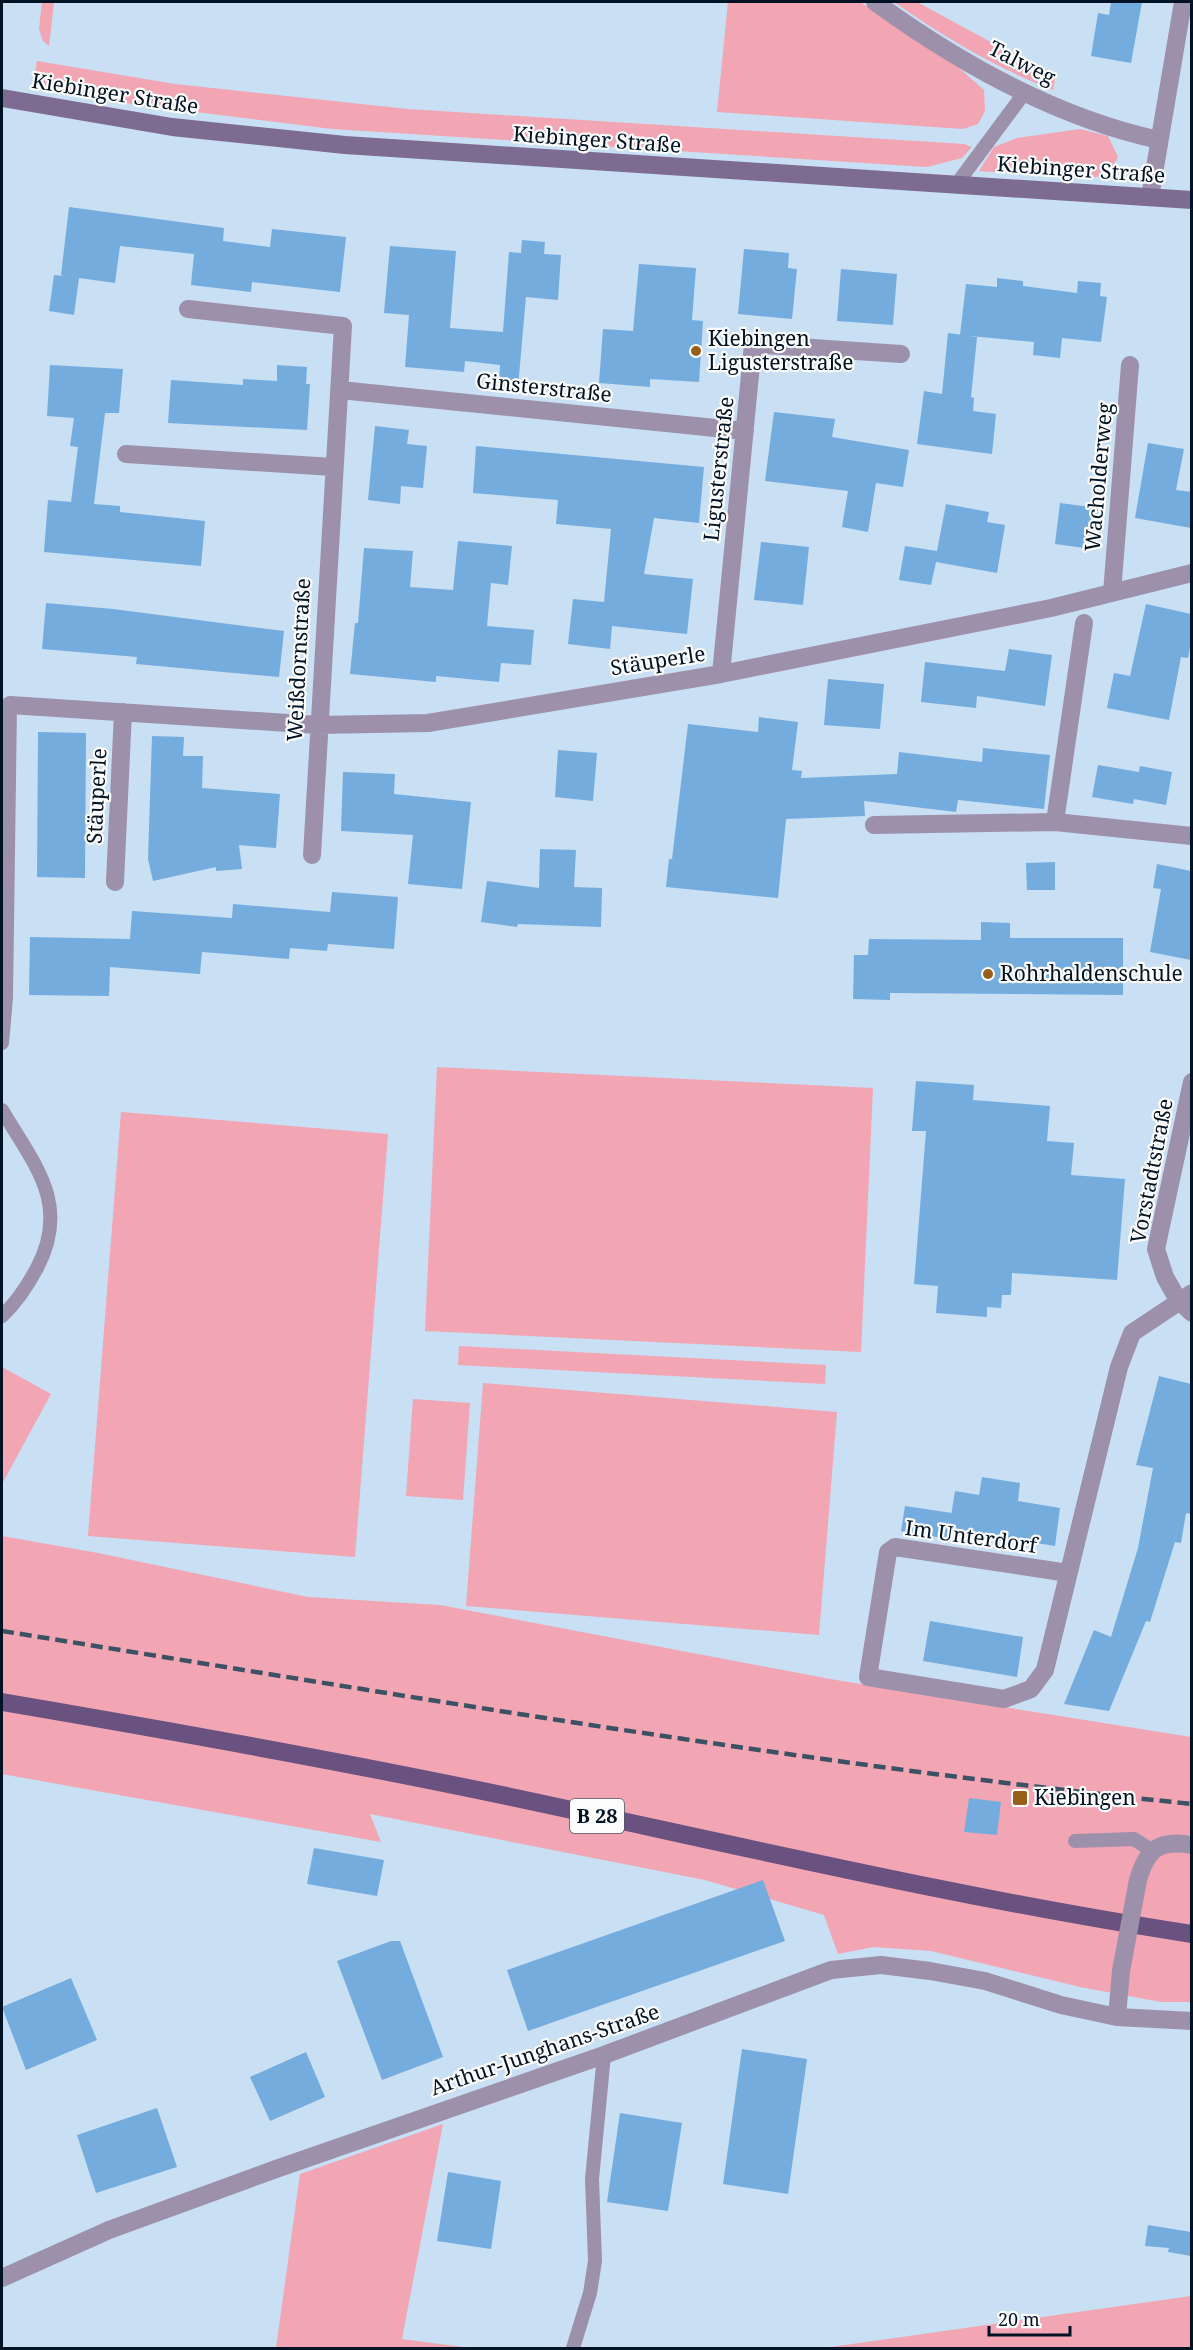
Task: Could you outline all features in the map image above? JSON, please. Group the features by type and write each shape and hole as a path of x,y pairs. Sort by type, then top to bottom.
{"main road":[{"name":"B 28","path":"2,1702 307,1754 813,1863 1097,1920 1191,1934"}],"street":[{"name":"Talweg","path":"875,2 939,43 1025,92 1103,125 1159,140"},
{"path":"1150,197 1183,2"},
{"name":"Kiebinger Straße","path":"2,98 172,127 345,146 1191,200"},
{"name":"Weißdornstraße","path":"188,309 343,326 312,855"},
{"name":"Ligusterstraße","path":"721,674 753,344 902,354"},
{"name":"Wacholderweg","path":"1112,593 1130,365"},
{"name":"Ginsterstraße","path":"340,390 745,431"},
{"path":"126,454 333,467"},
{"name":"Stäuperle","path":"10,705 318,725 428,723 721,674 1112,593 1191,573"},
{"path":"1055,822 1084,623"},
{"name":"Stäuperle","path":"115,882 123,712"},
{"path":"874,825 1055,822 1191,836"},
{"name":"Vorstadtstraße","path":"1191,1083 1156,1249 1165,1277 1185,1297 1191,1313"},
{"name":"Im Unterdorf","path":"1068,1574 896,1547 888,1552 868,1677 1004,1699 1031,1689 1045,1670 1119,1367 1132,1333 1185,1297"},
{"path":"1117,2017 1121,1971 1142,1865 1151,1850 1172,1841 1191,1845"},
{"name":"Arthur-Junghans-Straße","path":"2,2278 63,2248 142,2218 394,2127 604,2055 831,1970 881,1965 985,1981 1061,2005 1117,2017 1191,2021"}],"lane":[{"path":"956,185 1025,92"},
{"path":"2,1042 6,998 10,705"},
{"path":"2,1110 43,1180 52,1218 49,1245 33,1276 2,1316"},
{"path":"1075,1841 1134,1839 1151,1850"},
{"path":"573,2349 590,2293 595,2261 592,2180 604,2055"}],"shaded area":[{"path":"42,2 54,2 49,46 43,41 39,29"},
{"path":"728,2 860,2 950,60 984,90 985,111 978,124 963,129 717,112"},
{"path":"894,2 917,2 1024,60 1056,74 1053,90 971,51"},
{"path":"37,61 175,84 408,109 964,144 972,147 962,158 927,167 332,129 139,105 33,89"},
{"path":"1080,129 1108,136 1118,157 1110,172 1093,178 979,171 994,147 1017,138"},
{"path":"437,1067 873,1088 861,1352 425,1331"},
{"path":"121,1112 388,1134 355,1557 88,1536"},
{"path":"459,1346 826,1365 825,1384 458,1365"},
{"path":"2,1367 51,1394 2,1484"},
{"path":"483,1383 837,1412 819,1635 466,1606"},
{"path":"413,1399 470,1403 463,1500 406,1496"},
{"path":"2,1536 98,1553 308,1597 440,1605 830,1679 1191,1737 1191,2002 1161,2002 1080,1987 931,1951 873,1947 838,1954 824,1915 705,1880 370,1814 381,1842 2,1774"},
{"path":"443,2124 402,2339 471,2348 276,2348 300,2174"},
{"path":"1191,2296 1191,2348 824,2348"}],"building":[{"path":"1111,2 1142,2 1131,63 1091,56 1098,13 1109,15"},
{"path":"69,207 224,228 223,241 270,247 272,229 346,237 340,292 252,282 251,292 191,285 194,254 120,246 115,283 79,278 74,315 49,311 54,275 64,276 61,275"},
{"path":"522,240 545,242 544,254 561,255 558,300 526,297 518,387 499,385 500,365 465,361 464,372 405,367 409,315 384,313 390,246 456,251 450,328 503,332 509,252 521,253"},
{"path":"744,249 789,253 788,268 797,269 792,319 738,314"},
{"path":"639,264 696,268 692,320 703,321 699,382 650,379 650,387 599,383 603,329 633,331"},
{"path":"841,269 897,274 893,325 837,321"},
{"path":"997,278 1023,281 1023,286 1077,293 1078,281 1101,283 1100,296 1107,297 1101,342 1062,338 1060,358 1033,355 1034,342 960,335 966,284 997,287"},
{"path":"948,333 977,337 971,397 974,398 973,411 996,414 992,454 917,444 924,391 942,394"},
{"path":"50,365 123,369 119,413 105,413 94,504 120,506 120,512 205,521 201,566 44,552 48,500 71,502 78,447 70,446 74,418 47,416"},
{"path":"277,365 307,367 306,384 310,384 307,430 168,423 171,380 243,385 243,379 277,381"},
{"path":"774,412 835,419 832,437 909,450 903,487 876,483 868,532 842,527 848,491 765,481"},
{"path":"375,426 409,430 407,444 427,446 423,488 401,486 400,504 368,500"},
{"path":"1148,443 1184,449 1176,490 1191,492 1191,528 1135,518"},
{"path":"476,446 704,467 699,523 654,518 644,574 693,579 687,634 612,626 610,649 568,644 573,599 604,602 611,529 556,524 558,500 473,493"},
{"path":"1060,503 1098,508 1092,549 1055,544"},
{"path":"946,504 989,512 987,522 1005,525 997,573 936,562 931,585 899,580 905,546 937,551"},
{"path":"458,541 512,546 508,585 491,583 487,626 534,630 531,665 501,663 499,682 436,676 436,682 350,674 355,623 358,623 364,548 413,551 410,587 453,590"},
{"path":"761,542 809,547 803,605 754,600"},
{"path":"46,603 113,609 284,631 279,677 136,664 137,657 42,649"},
{"path":"1146,604 1191,614 1191,642 1188,658 1181,657 1169,720 1107,708 1114,673 1130,676"},
{"path":"1009,649 1052,655 1045,706 977,696 976,708 921,702 925,662 1005,671"},
{"path":"828,679 884,684 880,729 824,725"},
{"path":"759,717 798,722 792,770 802,771 801,778 897,774 899,752 982,762 983,748 1050,755 1044,809 958,800 956,812 864,801 865,816 786,819 778,898 666,887 669,859 672,859 688,724 758,732"},
{"path":"38,732 86,733 85,878 37,877"},
{"path":"152,736 184,737 183,756 203,756 202,788 280,794 276,848 239,845 242,869 216,871 216,867 153,881 148,859"},
{"path":"558,750 597,753 593,801 555,797"},
{"path":"1098,765 1139,772 1140,766 1172,772 1166,805 1134,799 1133,804 1092,797"},
{"path":"343,772 395,774 394,794 471,802 462,889 408,884 413,835 341,831"},
{"path":"540,849 576,850 574,887 602,888 601,927 518,924 517,927 481,922 487,881 539,888"},
{"path":"1055,862 1055,890 1027,890 1026,863"},
{"path":"1157,864 1191,871 1191,960 1150,952 1161,889 1153,888"},
{"path":"332,892 398,897 394,949 328,944 327,951 290,948 289,959 202,952 200,974 110,967 109,996 29,995 30,937 130,939 132,911 232,918 233,904 330,912"},
{"name":"Rohrhaldenschule","path":"981,922 1010,923 1010,938 1123,938 1123,995 890,993 890,1000 853,999 854,955 868,955 869,939 981,940"},
{"path":"916,1081 974,1085 973,1100 1050,1106 1047,1141 1074,1143 1071,1175 1125,1179 1117,1280 1012,1273 1011,1295 1002,1295 1001,1308 987,1307 987,1317 936,1313 938,1286 914,1284 926,1131 912,1131"},
{"path":"1159,1376 1191,1384 1191,1514 1186,1513 1181,1543 1175,1542 1150,1622 1146,1621 1109,1711 1064,1704 1094,1630 1111,1637 1138,1548 1153,1468 1136,1465"},
{"path":"982,1477 1020,1483 1018,1501 1060,1508 1055,1546 949,1529 955,1491 979,1495"},
{"path":"905,1506 952,1513 948,1539 901,1531"},
{"path":"930,1621 1023,1637 1017,1677 923,1661"},
{"path":"969,1798 1001,1802 997,1835 964,1832"},
{"path":"314,1848 384,1860 377,1896 307,1884"},
{"path":"763,1880 785,1941 528,2031 507,1970"},
{"path":"391,1941 400,1941 443,2057 382,2080 337,1961"},
{"path":"71,1978 97,2040 26,2070 2,2007"},
{"path":"742,2049 807,2059 788,2194 723,2184"},
{"path":"306,2052 325,2097 270,2121 250,2077"},
{"path":"157,2108 177,2167 96,2193 77,2135"},
{"path":"620,2113 682,2123 668,2211 607,2202"},
{"path":"448,2172 501,2181 491,2249 437,2241"},
{"path":"1148,2225 1191,2232 1191,2256 1168,2252 1169,2248 1145,2246"}],"railway":[{"path":"2,1631 447,1703 744,1748 893,1769 1192,1804"}],"place":[{"name":"Kiebingen Ligusterstraße","path":"696,351"},
{"name":"Rohrhaldenschule","path":"988,974"},
{"name":"Kiebingen","path":"1020,1798"}]}
